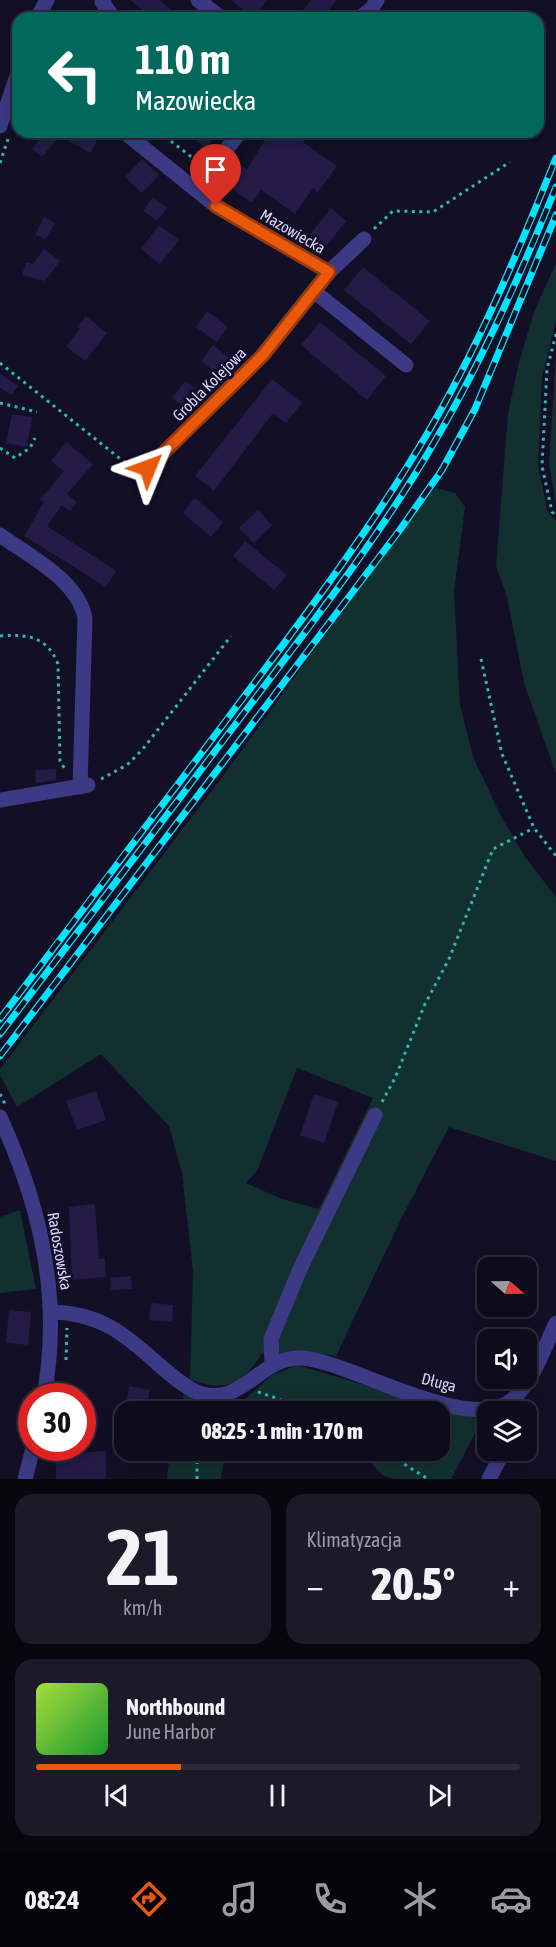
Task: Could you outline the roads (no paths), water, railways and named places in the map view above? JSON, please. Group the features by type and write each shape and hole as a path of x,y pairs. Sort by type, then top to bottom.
{"street":[{"path":"104,0 102,2 110,12"},
{"path":"198,0 213,12"},
{"path":"367,12 377,0"},
{"path":"0,126 12,91"},
{"name":"Mazowiecka","path":"131,138 216,206 329,272"},
{"path":"195,189 235,138"},
{"name":"Grobla Kolejowa","path":"148,468 254,364 329,272 364,239"},
{"path":"315,292 406,365"},
{"path":"0,535 62,580 83,606 85,618 84,786 0,800"},
{"path":"51,1312 66,1312 101,1320 122,1333 173,1376 199,1393 230,1394 254,1379 272,1363 271,1339 300,1269 375,1115"},
{"name":"Radoszowska","path":"0,1117 27,1181 45,1249 51,1312 46,1383"},
{"name":"Długa","path":"513,1401 526,1385 556,1323"},
{"name":"Długa","path":"272,1363 302,1358 398,1390 477,1409"},
{"path":"25,1479 30,1461"},
{"path":"489,1479 498,1461"}],"railway":[{"path":"0,1019 306,614 381,507 427,434 464,367 512,263 556,158"},
{"path":"0,1034 318,616 391,512 435,441 485,348 556,187"},
{"path":"0,1056 399,531 442,470 475,409 556,215"}]}
